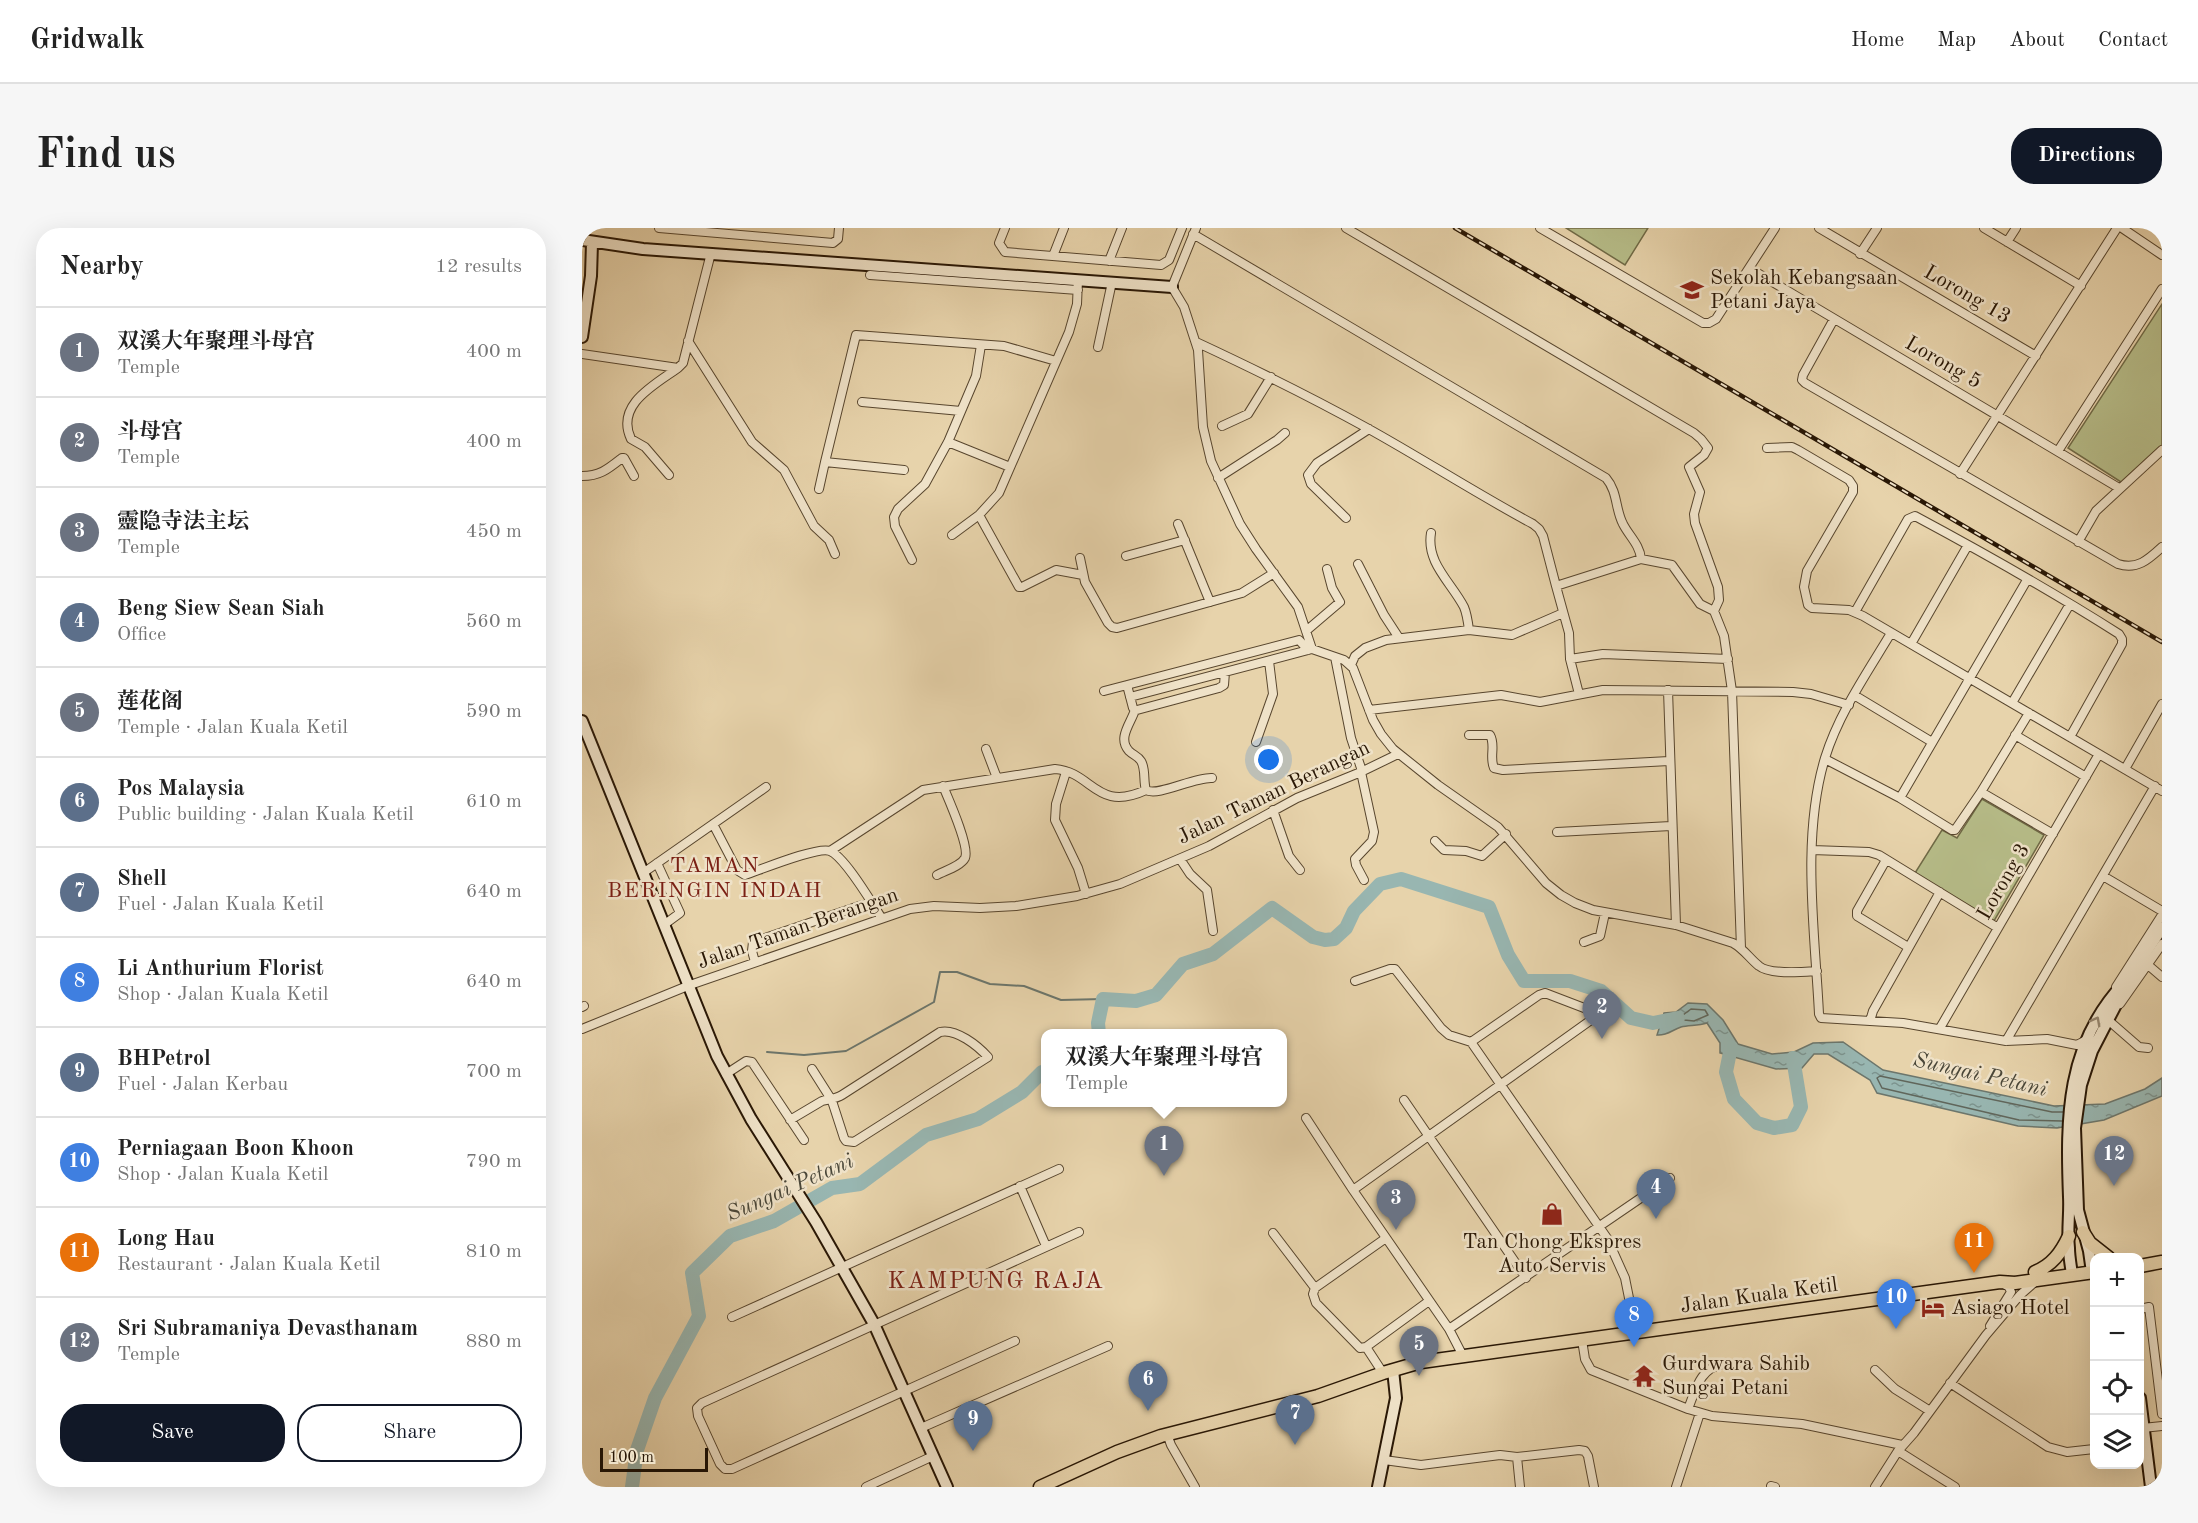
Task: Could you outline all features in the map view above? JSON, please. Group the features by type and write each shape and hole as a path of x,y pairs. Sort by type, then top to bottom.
{"main road":[{"path":"2084,1232 2091,1243 2104,1253"},
{"path":"2036,1276 2054,1261 2069,1236"},
{"path":"2144,1258 2162,1256"},
{"path":"2144,1265 2162,1262"},
{"name":"Jalan Kuala Ketil","path":"1040,1487 1117,1452 1167,1434 1318,1396 1421,1362 2090,1268"}],"street":[{"path":"659,228 833,243 838,239 839,228"},
{"path":"1005,228 999,243 1005,252 1161,265 1166,264 1182,228"},
{"path":"1053,256 1064,228"},
{"path":"1109,261 1122,228"},
{"path":"1346,228 1701,439 1708,448 1707,452 1689,467 1700,492 1694,514 1695,523 1719,594 1714,611 1724,636 1732,691 1741,948"},
{"path":"1540,228 1703,323 1716,319 1775,228"},
{"name":"Lorong 13","path":"1819,228 2036,356"},
{"path":"1860,254 1877,228"},
{"path":"1984,228 2081,286"},
{"path":"2007,242 2016,228"},
{"path":"1960,474 2120,228 2162,255"},
{"path":"1172,287 1195,231 1606,478 1614,490 1619,515 1638,547 1641,559"},
{"path":"582,334 591,276 587,241 643,249 1078,285"},
{"path":"669,475 645,447 631,439 627,424 629,410 635,401 683,363 711,253"},
{"name":"Lorong 5","path":"1749,268 2119,488"},
{"path":"870,275 1078,285 1112,282 1172,287"},
{"path":"1098,347 1112,282"},
{"path":"952,535 980,515 995,499 1074,318 1078,285"},
{"path":"1172,287 1184,307 1196,342 1206,448 1240,524 1298,606 1310,650"},
{"path":"2058,451 2162,289"},
{"path":"1834,319 1802,380 2118,564 2134,567 2162,548"},
{"path":"819,489 856,335 1005,346 1056,361"},
{"path":"688,341 752,442 784,470 814,526 829,540 835,554"},
{"path":"1196,342 1271,377 1369,429 1448,477 1533,524 1543,536 1569,633 1570,659 1579,694"},
{"path":"912,560 895,526 894,517 898,509 925,484 948,442 976,376 981,345"},
{"path":"582,354 678,368"},
{"path":"1222,426 1248,414 1271,377"},
{"path":"862,402 961,411"},
{"path":"1346,518 1313,487 1308,475 1317,463 1369,429"},
{"path":"1218,478 1285,434"},
{"path":"948,442 1010,467"},
{"path":"1767,448 1792,447 1852,483 1853,492 1807,572 1804,587 1805,601 1812,608 1855,612 2158,788 2103,876 2006,1041"},
{"path":"2078,542 2092,515 2162,450"},
{"path":"582,476 593,476 608,470 622,458 634,476"},
{"path":"825,462 904,470"},
{"path":"980,515 1019,587 1056,570 1083,575"},
{"path":"1855,612 1911,516 1915,516 1968,545 2070,604 2119,634 2122,639 2122,644 2070,737"},
{"path":"1178,524 1210,602"},
{"path":"1431,533 1432,557 1463,606 1469,630"},
{"path":"1126,556 1185,540"},
{"path":"1911,644 1968,545"},
{"path":"2153,556 2162,563"},
{"path":"1080,558 1088,589 1112,627 1117,628 1242,593 1274,573"},
{"path":"1556,586 1641,559 1672,565 1700,604 1714,611"},
{"path":"1358,564 1384,615 1399,638"},
{"path":"1306,631 1340,602 1332,588 1327,569"},
{"path":"1900,798 2027,580"},
{"path":"2012,703 2070,604"},
{"path":"1351,665 1355,656 1373,644 1399,638 1469,630 1512,635 1563,613"},
{"path":"1891,633 1838,725 1825,759 1812,850 1821,1018 1940,1029 2006,1041 2047,1039 2081,1043"},
{"path":"1104,691 1299,640 1310,650 1335,657 1351,665 1381,734 1398,754 1506,834 1546,883 1561,895 1575,903 1605,913 1676,925 1734,943 1763,969 1817,971"},
{"path":"1130,697 1310,650"},
{"path":"1570,659 1603,654 1728,659"},
{"path":"1335,657 1351,738 1362,771 1374,832 1372,841 1355,859 1364,880"},
{"path":"1256,742 1273,694 1269,661"},
{"path":"1135,710 1219,688 1224,685 1225,672"},
{"path":"1127,685 1135,710 1126,729 1125,743 1128,750 1137,756 1143,765 1146,790"},
{"path":"1369,710 1501,695 1540,702 1603,690 1811,694 1849,705"},
{"path":"1668,690 1676,925"},
{"path":"1854,696 1932,742"},
{"path":"2125,770 2162,704"},
{"path":"1825,759 1955,830 2029,713"},
{"path":"582,721 726,1074 751,1119 843,1266 874,1324 947,1487"},
{"path":"1469,735 1490,735 1493,742 1492,764 1494,768 1503,770 1669,761"},
{"path":"2015,735 2086,777"},
{"path":"986,749 997,778"},
{"name":"Jalan Taman Berangan","path":"582,1029 690,985 881,917 922,907 1006,907 1038,903 1086,894 1138,877 1209,846 1273,810 1398,754"},
{"name":"Lorong 3","path":"1940,1029 2099,754"},
{"path":"713,824 737,870 745,875 817,851 831,851 923,790 1055,769 1066,772 1110,796 1121,798 1146,790 1153,792 1196,779 1212,778"},
{"path":"1066,772 1056,804 1055,819 1074,857 1086,894"},
{"path":"937,875 961,862 966,852 960,828 943,786"},
{"path":"643,873 766,787"},
{"path":"1981,792 2053,834"},
{"path":"1273,810 1289,856 1300,870"},
{"path":"1557,832 1671,826"},
{"path":"1435,841 1444,850 1466,851 1482,856 1506,834"},
{"path":"1812,850 1869,852 1998,928"},
{"path":"831,851 843,862 881,917"},
{"path":"1180,859 1190,874 1207,890 1213,931"},
{"path":"1886,860 1857,912 1857,916 1908,947"},
{"path":"657,863 680,913 665,924"},
{"path":"2071,1271 2069,1236 2077,1063 2081,1043 2162,913 2103,876"},
{"path":"1870,1021 1873,1011 1940,892"},
{"path":"755,962 752,951 753,942 871,902"},
{"path":"1584,942 1600,936 1605,913"},
{"path":"2077,1084 2132,974 2162,928"},
{"path":"2110,1016 2129,993 2162,944"},
{"path":"2148,965 2162,977"},
{"path":"1355,981 1395,969 1441,1028 1449,1035 1471,1042 1600,1228 1625,1278 1636,1333"},
{"path":"2109,999 2132,974"},
{"path":"1353,1190 1591,1020 1594,1013 1545,993 1471,1042"},
{"path":"2110,1016 2139,1047 2148,1048"},
{"path":"790,1120 816,1104 831,1099 842,1095 940,1032 947,1030 953,1032 988,1057 850,1143 844,1138 831,1099 812,1069"},
{"path":"726,1074 746,1061 752,1062 804,1140"},
{"path":"1404,1100 1526,1278"},
{"path":"1306,1118 1449,1329 1463,1356"},
{"path":"732,1317 1059,1169"},
{"path":"1449,1329 1670,1178"},
{"path":"1020,1186 1046,1246"},
{"path":"2073,1186 2078,1214 2090,1255"},
{"path":"1014,1341 732,1469 725,1469 720,1464 697,1408 702,1402 1080,1232"},
{"path":"1273,1233 1315,1288"},
{"path":"1386,1238 1315,1288 1313,1294 1316,1303 1360,1348 1366,1347 1429,1301"},
{"path":"2069,1251 2079,1254 2088,1247"},
{"path":"1875,1487 1900,1448 1986,1335 2036,1276"},
{"path":"1986,1335 2011,1292 2009,1287 2000,1282"},
{"path":"2144,1308 2149,1307 2162,1414"},
{"path":"1582,1340 1586,1359 1592,1370 1700,1413 1737,1420 1802,1424 1900,1448 1955,1487"},
{"path":"921,1428 1108,1346"},
{"path":"1366,1347 1388,1371 1396,1398 1378,1487"},
{"path":"1688,1408 1701,1377 1714,1366 1723,1364"},
{"path":"1875,1370 1895,1389 1930,1411"},
{"path":"1950,1383 2048,1447 2067,1452 2090,1449"},
{"path":"1676,1487 1700,1413"},
{"path":"2144,1428 2162,1426"},
{"path":"1167,1434 1174,1452 1195,1487"},
{"path":"1384,1460 1420,1466 1500,1455 1516,1458 1579,1450 1585,1451 1588,1456 1594,1487"},
{"path":"2144,1453 2151,1487"},
{"path":"866,1487 933,1456"},
{"path":"1516,1458 1521,1487"}],"green space":[{"path":"1566,228 1648,228 1625,265"},
{"path":"2162,304 2162,445 2121,482 2068,448"},
{"path":"1982,799 2044,835 1994,921 1915,873 1942,830 1957,838"}],"water":[{"name":"Sungai Petani","path":"1688,1003 1707,1004 1723,1020 1738,1044 1772,1054 1794,1052 1813,1043 1843,1042 1883,1070 2054,1106 2105,1104 2145,1089 2162,1078 2162,1096 2104,1120 2057,1128 2018,1126 1877,1093 1870,1080 1828,1054 1814,1054 1802,1068 1776,1069 1720,1053 1720,1043 1707,1023 1681,1027 1667,1034 1657,1035 1664,1013 1676,1012"}],"waterway":[{"name":"Sungai Petani","path":"1099,1029 1103,999 1136,1001 1156,995 1183,964 1213,954 1272,908 1313,937 1325,940 1334,939 1346,928 1354,911 1380,884 1401,879 1489,907 1508,955 1524,981 1570,981 1601,991 1631,1018 1653,1023 1678,1018"},
{"path":"767,1052 804,1055 846,1051 934,1002 940,972 957,972 990,984 1024,986 1061,1000 1103,999"},
{"name":"Sungai Petani","path":"1731,1047 1726,1072 1734,1099 1757,1123 1774,1128 1792,1125 1801,1107 1793,1058"},
{"name":"Sungai Petani","path":"632,1487 637,1450 655,1398 699,1316 692,1273 730,1236 774,1221 832,1188 860,1184 926,1135 978,1119 1022,1092 1041,1073"}],"railway":[{"path":"1455,228 2162,642"}],"place":[{"name":"Sekolah Kebangsaan Petani Jaya","path":"1692,290"},
{"name":"斗母宫","path":"1602,1039"},
{"name":"双溪大年聚理斗母宫","path":"1164,1176"},
{"name":"Sri Subramaniya Devasthanam","path":"2114,1186"},
{"name":"Tan Chong Ekspres Auto Servis","path":"1552,1214"},
{"name":"Beng Siew Sean Siah","path":"1656,1219"},
{"name":"靈隐寺法主坛","path":"1396,1230"},
{"name":"Long Hau","path":"1974,1273"},
{"name":"Asiago Hotel","path":"1933,1308"},
{"name":"Perniagaan Boon Khoon","path":"1896,1329"},
{"name":"Li Anthurium Florist","path":"1634,1347"},
{"name":"莲花阁","path":"1419,1376"},
{"name":"Gurdwara Sahib Sungai Petani","path":"1644,1376"},
{"name":"Pos Malaysia","path":"1148,1411"},
{"name":"Shell","path":"1295,1445"},
{"name":"BHPetrol","path":"973,1451"}],"district":[{"name":"TAMAN BERINGIN INDAH","path":"715,878"},
{"name":"KAMPUNG RAJA","path":"996,1282"}]}
